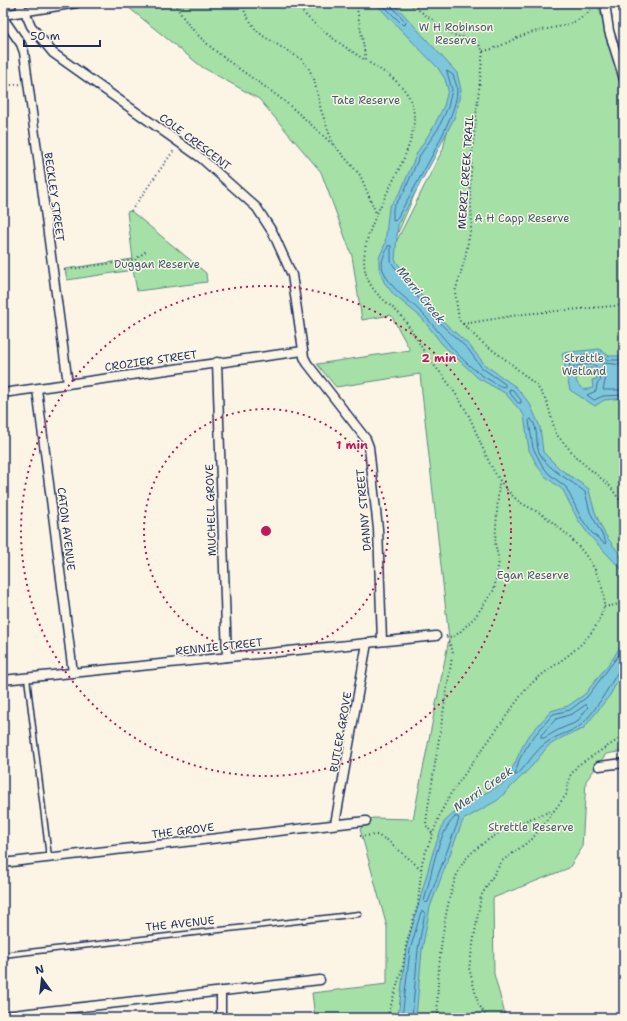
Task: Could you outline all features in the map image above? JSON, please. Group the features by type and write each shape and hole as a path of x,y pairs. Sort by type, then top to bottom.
{"street":[{"name":"COLE CRESCENT","path":"20,3 31,26 53,53 207,163 252,203 273,234 294,284 303,351"},
{"path":"3,17 77,3"},
{"path":"605,3 609,31 624,79"},
{"name":"BECKLEY STREET","path":"3,17 22,48 28,82 68,384"},
{"name":"CROZIER STREET","path":"3,393 303,351"},
{"name":"DANNY STREET","path":"303,351 307,364 366,439 369,448 378,529 382,641"},
{"name":"MUCHELL GROVE","path":"217,362 227,657"},
{"name":"CATON AVENUE","path":"37,388 73,673"},
{"name":"RENNIE STREET","path":"3,680 436,636"},
{"name":"BUTLER GROVE","path":"335,824 368,643"},
{"path":"598,766 624,762"},
{"name":"THE GROVE","path":"3,863 366,821"},
{"path":"3,1016 320,980"},
{"path":"221,992 221,1018"}],"lane":[{"path":"27,678 49,857"},
{"name":"THE AVENUE","path":"3,955 359,914"}],"path":[{"path":"175,3 192,27 215,50 285,102 333,144 360,175 376,213"},
{"path":"243,3 246,12 256,30 263,36 302,59 309,69 314,79 321,110 333,144"},
{"path":"295,3 306,16 400,85 408,95 412,105 413,114 411,141 376,213 370,230 365,258 367,278 373,289 412,329 428,358 443,376 468,416 476,436 489,458 499,482 518,500 542,514 574,543 591,561 600,580 604,598 604,607 595,627 586,640 574,652 531,683 513,706 447,800 432,834 421,869 418,904 406,944 403,966 387,1018"},
{"path":"356,3 366,60"},
{"path":"409,3 453,35 476,40 483,51 492,50 525,35 569,24 587,16 597,3"},
{"name":"MERRI CREEK TRAIL","path":"483,51 470,191 472,223 464,262 455,292 458,320 480,341 509,362 537,386 547,402 556,434 578,460 609,484 624,506"},
{"path":"3,86 28,82"},
{"path":"131,211 179,143"},
{"path":"64,270 135,260 147,250"},
{"path":"463,324 539,312 624,305"},
{"path":"436,636 452,637 458,633 475,617 494,590 499,561 495,543 499,482"},
{"path":"604,607 624,603"},
{"path":"432,834 426,825 453,651 446,636"},
{"path":"486,1018 478,1003 469,968 481,896 502,861 532,839 566,795 570,776 578,765 624,734 621,706 624,701"},
{"path":"438,1018 436,1001 448,908 455,879 465,861 480,846 498,834 554,811"},
{"path":"360,836 377,836 387,840 421,869"}],"green space":[{"path":"123,3 597,3 624,81 624,751 606,754 586,781 582,848 569,868 493,898 494,974 506,1018 315,1018 312,993 387,984 387,927 360,829 372,818 413,819 449,639 420,374 336,387 317,364 410,350 391,315 362,320 352,256 321,172 259,99 202,67","holes":["454,102 443,149 392,250 391,249"]},
{"name":"Duggan Reserve","path":"131,211 206,273 207,282 137,291 133,270 67,280 65,269 133,259 127,212"}],"water":[{"path":"375,3 393,3 396,6 457,73 461,90 455,116 398,224 395,260 435,314 470,346 485,365 516,387 530,404 540,427 543,452 560,469 589,489 597,517 605,534 620,556 624,566 624,572 589,535 578,520 563,490 546,477 538,467 529,450 524,415 505,393 478,378 442,344 421,317 394,295 384,282 379,268 379,258 385,244 389,207 401,191 417,153 434,126 444,106 448,90 445,79 438,68"},
{"name":"Strettle Wetland","path":"599,349 609,356 624,356 624,398 604,400 595,406 570,390 562,353","holes":["593,368 597,379 592,380 593,388 583,390 577,383 574,370"]},
{"path":"624,640 624,669 610,695 583,729 563,737 548,746 532,766 498,800 463,820 430,907 422,950 416,1018 398,1018 406,949 433,852 444,822 478,797 506,782 526,739 551,711 568,706 585,694 614,657"}],"park label":[{"name":"W H Robinson Reserve","path":"456,33"},
{"name":"Tate Reserve","path":"366,100"},
{"name":"A H Capp Reserve","path":"522,218"},
{"name":"Egan Reserve","path":"533,575"},
{"name":"Strettle Reserve","path":"531,827"}],"water label":[{"name":"Merri Creek","path":"421,295"},
{"name":"Merri Creek","path":"483,789"}]}
